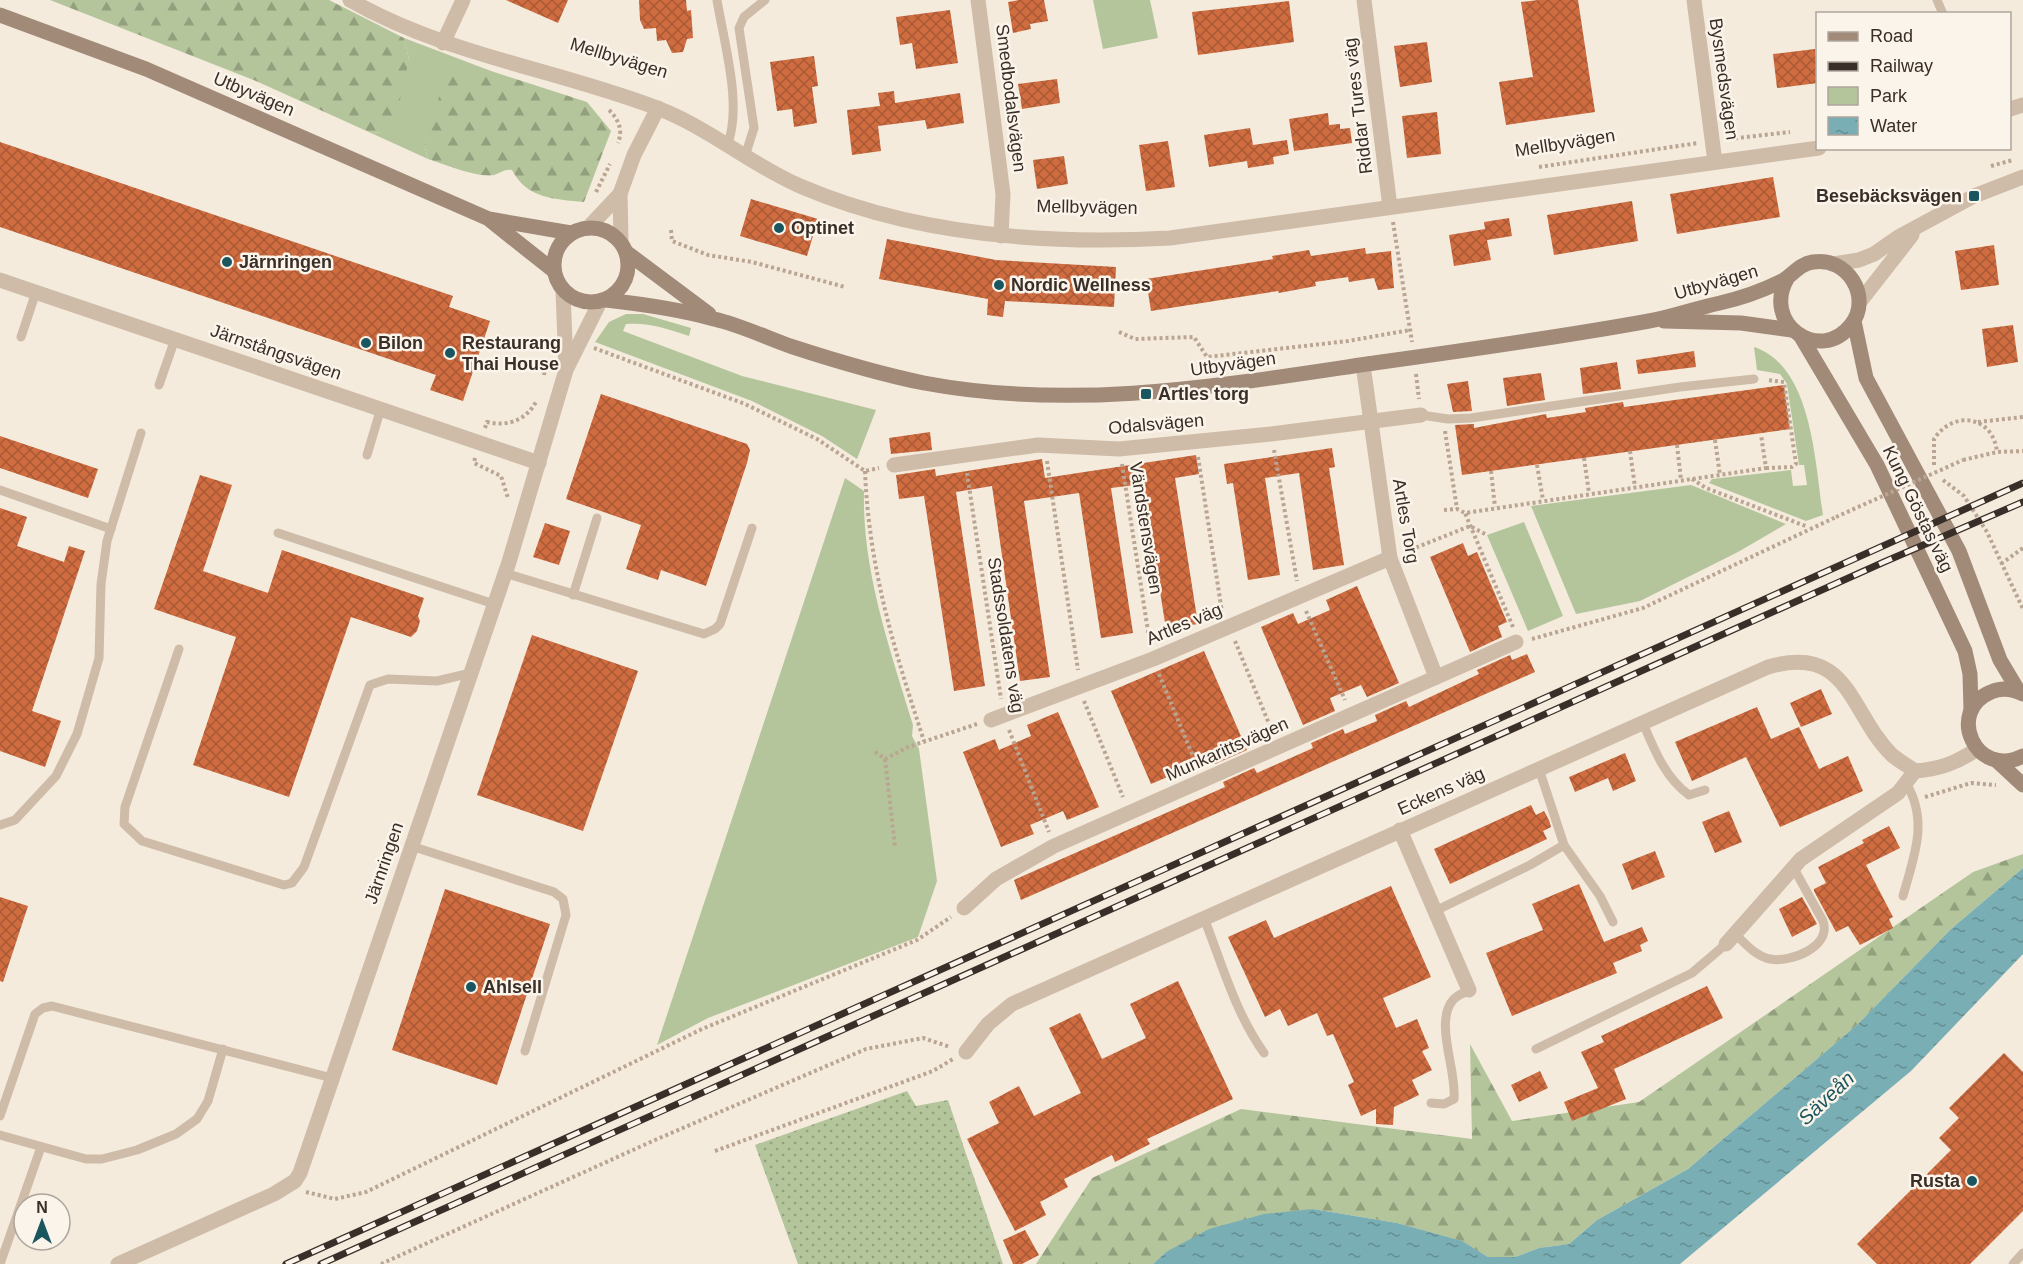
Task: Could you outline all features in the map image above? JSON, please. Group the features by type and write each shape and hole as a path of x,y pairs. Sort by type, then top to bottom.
{"main road":[{"name":"Utbyvägen","path":"0,15 146,69 489,219 571,233 588,228 606,231 623,247 717,319"},
{"name":"Utbyvägen","path":"489,219 554,271 563,291 574,299 587,303 603,301 658,306 717,319 789,345 924,383 997,392 1070,397 1205,389 1652,321 1756,293 1788,277"},
{"path":"554,271 557,250 571,233"},
{"path":"603,301 623,285 628,263 623,247"},
{"path":"1788,277 1808,263 1833,264 1853,279 1859,303"},
{"name":"Kung Göstas väg","path":"1788,277 1782,287 1780,304 1785,321 1796,333 1876,465 1965,651 1970,674 1971,710 1968,730 1977,749"},
{"name":"Kung Göstas väg","path":"1859,303 1854,321 1866,378 1959,550 2000,660 2021,693"},
{"name":"Utbyvägen","path":"1652,321 1741,323 1796,333"},
{"path":"1796,333 1811,340 1830,339 1846,330 1854,321"},
{"name":"Kung Göstas väg","path":"1971,710 1983,696 1994,690 2021,693"},
{"path":"1977,749 1996,760 2023,784"},
{"path":"1996,760 2009,760 2023,756"}],"street":[{"name":"Mellbyvägen","path":"350,0 396,25 443,43 658,108 799,186 865,210 1001,236 1074,242 1170,238 1816,148"},
{"path":"443,43 463,0"},
{"name":"Smedbodalsvägen","path":"978,0 1004,194 1001,236"},
{"name":"Riddar Tures väg","path":"1364,0 1390,207"},
{"name":"Bysmedsvägen","path":"1694,0 1715,162"},
{"name":"Mellbyvägen","path":"623,247 620,194 634,154 658,108"},
{"path":"1833,264 1867,257 1900,236 1974,196 2023,177"},
{"name":"Mellbyvägen","path":"588,228 620,194"},
{"path":"1859,303 1894,255 1920,227"},
{"name":"Järnstångsvägen","path":"0,280 539,463"},
{"name":"Järnringen","path":"563,291 566,370"},
{"name":"Järnringen","path":"295,1181 505,573 566,370 603,301"},
{"name":"Artles Torg","path":"1363,365 1390,558 1436,677"},
{"name":"Odalsvägen","path":"894,465 1045,446 1119,449 1421,415"},
{"name":"Artles väg","path":"997,718 1153,659 1390,558"},
{"name":"Munkarittsvägen","path":"964,908 996,879 1054,846 1516,642"},
{"name":"Eckens väg","path":"966,1052 988,1024 1012,1004 1400,830 1784,663 1815,665 1829,670 1841,681 1892,754 1915,771"},
{"path":"1731,939 1793,867 1819,846 1898,793 1915,771 1941,768 1963,759 1977,749"},
{"path":"1400,830 1469,990"},
{"path":"118,1264 274,1194 295,1181"}],"lane":[{"path":"717,0 734,106 733,130 727,146"},
{"path":"745,156 753,135 754,119 739,28 744,17 765,0"},
{"path":"21,337 36,292"},
{"path":"159,385 175,339"},
{"path":"1421,415 1471,418 1680,387 1754,380"},
{"path":"366,456 381,408"},
{"path":"0,825 15,819 56,776 77,734 99,658 100,584 111,529 141,433"},
{"path":"0,490 111,529"},
{"path":"573,595 597,518"},
{"path":"505,573 696,633 710,632 720,624 752,528"},
{"path":"279,532 494,604"},
{"path":"179,649 125,807 124,824 142,841 285,885 292,883 304,867 370,685 388,679 436,681 471,673"},
{"path":"1643,723 1674,785 1689,795 1705,789"},
{"path":"1539,769 1564,845 1600,896 1613,922"},
{"path":"1903,896 1918,834 1916,800 1906,783"},
{"path":"1435,911 1530,865 1564,845"},
{"path":"411,846 554,892 563,899 566,915 525,1051"},
{"path":"1536,1049 1692,973 1731,939 1771,959 1793,957 1821,941 1825,931 1823,921 1793,867"},
{"path":"1204,918 1239,1010 1264,1053"},
{"path":"1431,1103 1444,1104 1454,1099 1455,1084 1446,1038 1447,1010 1454,998 1469,990"},
{"path":"0,1116 35,1014 43,1008 62,1008 332,1077"},
{"path":"0,1135 86,1159 102,1159 137,1150 176,1134 189,1126 203,1111 223,1049"},
{"path":"0,1264 41,1147"},
{"path":"2013,1264 2023,1253"}],"path":[{"path":"603,106 619,122 621,136 615,153"},
{"name":"Mellbyvägen","path":"1527,169 1713,140 1794,132"},
{"path":"1991,166 2023,158"},
{"path":"594,195 612,161"},
{"path":"1390,207 1421,415"},
{"path":"671,230 672,242 708,255 752,262 845,287"},
{"path":"1119,332 1135,339 1194,336 1207,357 1348,341 1410,330"},
{"path":"544,378 549,348"},
{"path":"595,348 745,404 817,439 865,471 867,518 877,584 924,741"},
{"path":"1444,510 1457,509 1465,513 1766,468 1792,467 1796,464 1788,396 1782,381 1754,380"},
{"path":"509,504 507,488 501,476 474,463 487,422 507,424 521,419 533,408 540,393"},
{"path":"2023,417 1978,422 1959,421 1949,424 1939,432 1934,440 1933,459 1945,483 1964,496 1987,532 2023,609"},
{"path":"1443,418 1457,509"},
{"path":"1978,422 1993,433 1997,452"},
{"path":"1761,435 1766,468"},
{"path":"1715,440 1720,475"},
{"path":"1196,441 1221,609 1279,748"},
{"path":"1677,445 1681,480"},
{"path":"1045,446 1071,635 1083,698 1130,813"},
{"name":"Vändstensvägen","path":"1119,449 1153,659 1203,781"},
{"path":"1630,451 1635,487"},
{"path":"1465,513 1516,633 1516,642 1643,608 1809,528 1963,460 1997,452 2023,451"},
{"name":"Stadssoldatens väg","path":"964,456 997,718 1054,846"},
{"path":"1584,458 1589,493"},
{"path":"1537,465 1543,500"},
{"path":"1491,471 1495,507"},
{"path":"1692,479 1706,488 1809,528"},
{"path":"1390,558 1470,526 1487,535"},
{"path":"2001,564 2023,548"},
{"path":"885,759 924,741 997,718"},
{"path":"875,752 885,759 895,847"},
{"path":"1916,800 1971,783 1991,783 2013,794 2023,784"},
{"path":"295,1181 308,1194 335,1198 366,1192 702,1029 917,940 964,908"},
{"path":"381,1264 655,1140 866,1048 923,1038 966,1052"},
{"path":"715,1152 933,1071 966,1052"}],"green space":[{"path":"50,0 329,0 404,38 409,59 396,117 382,132 371,133 256,81"},
{"path":"1093,0 1150,0 1158,38 1103,49"},
{"path":"404,38 491,71 472,71 424,144 428,159 371,133 382,132 409,59"},
{"path":"472,71 491,71 587,102 611,131 584,202 552,198 533,192 518,180 512,170 494,175 479,174 428,159 424,144 446,76"},
{"path":"626,314 643,314 691,328 689,336 642,324 626,324 623,331 742,376 876,410 857,459 822,436 752,401 595,342 609,322"},
{"path":"1754,347 1774,358 1789,374 1800,396 1813,445 1823,515 1806,521 1709,483 1712,479 1791,470 1793,486 1807,485 1804,465 1799,465 1787,384 1780,374 1757,370"},
{"path":"845,478 864,491 868,551 873,580 887,639 913,725 912,736 919,749 937,881 918,937 708,1018 657,1045"},
{"path":"1691,485 1786,524 1738,552 1640,601 1576,614 1531,506"},
{"path":"1524,522 1563,616 1528,631 1487,535"},
{"path":"2023,854 2023,868 1951,929 1858,1024 1688,1169 1597,1220 1569,1244 1539,1248 1515,1257 1488,1257 1461,1241 1397,1223 1313,1209 1166,1252 1153,1264 1036,1264 1092,1178 1241,1109 1472,1139 1470,1044 1512,1121 1639,1102 1973,872"},
{"path":"907,1091 916,1106 948,1100 1003,1264 798,1264 755,1145"}],"water":[{"name":"Säveån","path":"2023,868 2023,954 1911,1071 1680,1264 1153,1264 1166,1252 1209,1229 1264,1214 1313,1209 1397,1223 1462,1241 1488,1257 1515,1257 1539,1248 1569,1244 1597,1220 1688,1169 1858,1024 1951,929"}],"building":[{"path":"506,0 568,0 558,23"},
{"path":"639,0 686,0 687,11 691,10 693,38 687,39 683,52 672,53 666,40 657,41 656,28 644,29 640,20"},
{"path":"1044,0 1048,21 1030,24 1031,29 1013,33 1008,2"},
{"path":"1578,0 1595,112 1506,125 1499,82 1533,77 1521,2"},
{"path":"1289,1 1294,42 1198,55 1192,12"},
{"path":"950,10 958,63 916,69 912,43 900,45 896,17"},
{"path":"1427,42 1432,82 1400,87 1394,46"},
{"path":"1815,49 1816,83 1777,88 1773,54"},
{"path":"814,56 818,86 812,87 817,123 794,127 792,109 777,111 770,62"},
{"path":"1057,79 1060,103 1022,109 1018,84"},
{"path":"894,91 895,103 960,93 964,123 927,129 925,120 878,126 881,151 852,155 847,110 880,106 878,93"},
{"path":"1437,112 1441,154 1407,158 1402,116"},
{"path":"1328,113 1329,125 1340,124 1340,129 1350,128 1352,143 1294,151 1289,119"},
{"path":"1250,128 1253,145 1287,140 1289,154 1273,157 1274,164 1248,168 1247,161 1209,167 1204,135"},
{"path":"1168,141 1175,187 1146,191 1139,145"},
{"name":"Järnringen","path":"0,142 453,296 449,307 490,321 463,401 430,390 436,375 0,227"},
{"path":"1064,156 1068,184 1037,189 1033,160"},
{"path":"1773,177 1780,217 1677,234 1670,194"},
{"name":"Optinet","path":"751,199 818,219 807,256 740,236"},
{"path":"1632,201 1638,241 1554,255 1547,215"},
{"path":"1509,218 1512,236 1487,240 1491,260 1454,266 1449,235 1485,229 1484,222"},
{"path":"887,239 996,260 1116,267 1114,307 1005,301 1003,317 987,315 988,299 879,279"},
{"path":"1994,245 1999,285 1961,290 1955,251"},
{"path":"1365,248 1366,254 1391,251 1394,288 1378,290 1374,278 1349,282 1348,277 1315,282 1316,286 1279,293 1278,291 1151,311 1146,279 1273,259 1272,256 1309,250 1311,256"},
{"path":"2013,325 2018,362 1987,367 1982,329"},
{"path":"1694,351 1696,367 1638,374 1636,360"},
{"path":"1617,362 1621,389 1583,394 1580,368"},
{"path":"1541,373 1545,400 1507,406 1503,378"},
{"path":"1468,381 1472,411 1453,412 1447,384"},
{"path":"1784,385 1790,429 1462,475 1455,425 1474,424 1474,428 1546,414 1547,418 1586,412 1585,408 1623,402 1624,407"},
{"path":"601,394 747,444 750,450 747,463 706,586 661,570 658,580 626,569 641,525 566,499"},
{"path":"930,432 932,450 891,454 889,438"},
{"path":"0,436 98,469 88,498 0,468"},
{"path":"1332,448 1335,467 1329,468 1344,565 1313,570 1299,473 1265,478 1280,575 1248,580 1233,483 1227,484 1224,464"},
{"path":"1196,455 1199,474 1175,478 1198,624 1166,629 1143,484 1111,488 1133,633 1101,638 1079,493 1024,501 1050,677 1020,681 992,486 956,492 985,686 954,691 924,496 899,499 896,475 935,469 936,476 1042,459 1045,478"},
{"path":"200,475 232,485 203,571 268,593 282,550 424,598 418,616 420,621 417,631 411,637 351,617 289,797 193,765 236,637 154,609"},
{"path":"0,508 27,517 17,546 64,562 69,546 85,551 32,711 61,721 45,767 0,751"},
{"path":"545,523 570,531 559,565 533,557"},
{"path":"1463,543 1468,556 1477,552 1507,622 1498,626 1502,637 1470,652 1430,557"},
{"path":"1357,586 1399,683 1367,697 1361,685 1330,698 1335,711 1303,725 1261,627 1293,613 1298,624 1330,610 1326,600"},
{"path":"532,635 638,671 583,831 477,795"},
{"path":"1204,651 1247,750 1215,764 1209,751 1180,763 1184,770 1151,784 1111,691"},
{"path":"1527,654 1535,672 1021,900 1014,880 1225,787 1223,782 1254,768 1257,773 1313,748 1311,743 1343,729 1345,734 1377,721 1375,715 1406,701 1409,707 1479,674 1477,670 1510,655 1512,660"},
{"path":"1821,689 1832,714 1801,727 1790,703"},
{"path":"1757,707 1771,739 1799,727 1819,769 1848,756 1863,791 1780,827 1746,757 1692,781 1675,742"},
{"path":"1058,712 1099,807 1067,820 1063,811 1030,825 1034,834 1001,847 963,752 995,739 999,750 1031,736 1027,725"},
{"path":"1625,753 1636,781 1613,791 1608,778 1575,792 1569,777"},
{"path":"1531,805 1536,815 1544,811 1549,820 1551,827 1543,831 1547,839 1450,884 1434,849"},
{"path":"1729,811 1742,842 1715,853 1702,822"},
{"path":"1889,826 1900,848 1866,865 1893,917 1889,919 1893,928 1860,945 1848,926 1836,932 1814,891 1826,883 1818,867 1864,843 1862,840"},
{"path":"1655,851 1665,877 1632,890 1622,864"},
{"path":"1579,884 1604,942 1642,927 1648,941 1640,945 1642,951 1613,963 1617,973 1512,1016 1486,953 1543,930 1532,904"},
{"path":"1391,886 1431,977 1383,998 1396,1028 1417,1019 1429,1048 1422,1051 1432,1070 1412,1080 1419,1095 1394,1107 1393,1125 1376,1124 1376,1109 1361,1116 1348,1085 1354,1082 1333,1034 1327,1036 1317,1013 1288,1026 1280,1009 1265,1017 1228,937 1266,920 1274,938"},
{"name":"Ahlsell","path":"445,889 550,924 497,1085 392,1050"},
{"path":"0,897 28,906 3,982 0,981"},
{"path":"1802,897 1817,924 1792,937 1779,909"},
{"path":"1178,981 1233,1099 1147,1139 1150,1144 1115,1162 1112,1155 1064,1179 1068,1187 1040,1202 1046,1215 1015,1231 967,1139 999,1123 989,1102 1019,1086 1034,1116 1081,1093 1049,1028 1080,1013 1102,1059 1146,1038 1130,1004"},
{"path":"1707,986 1723,1018 1614,1069 1626,1099 1572,1121 1564,1102 1598,1088 1581,1052 1604,1042 1601,1036"},
{"name":"Rusta","path":"2004,1053 2023,1072 2023,1211 1970,1264 1877,1264 1857,1244 1951,1150 1939,1138 1959,1118 1949,1108"},
{"path":"1540,1071 1548,1088 1519,1102 1511,1085"},
{"path":"1025,1230 1039,1255 1022,1264 1013,1264 1003,1240"}],"railway":[{"path":"286,1264 2023,483"},
{"path":"321,1264 1884,562 2023,502"}],"place":[{"name":"Besebäcksvägen","path":"1974,196"},
{"name":"Optinet","path":"779,228"},
{"name":"Järnringen","path":"227,262"},
{"name":"Nordic Wellness","path":"999,285"},
{"name":"Bilon","path":"366,343"},
{"name":"Restaurang Thai House","path":"450,353"},
{"name":"Artles torg","path":"1146,394"},
{"name":"Ahlsell","path":"471,987"},
{"name":"Rusta","path":"1972,1181"}]}
